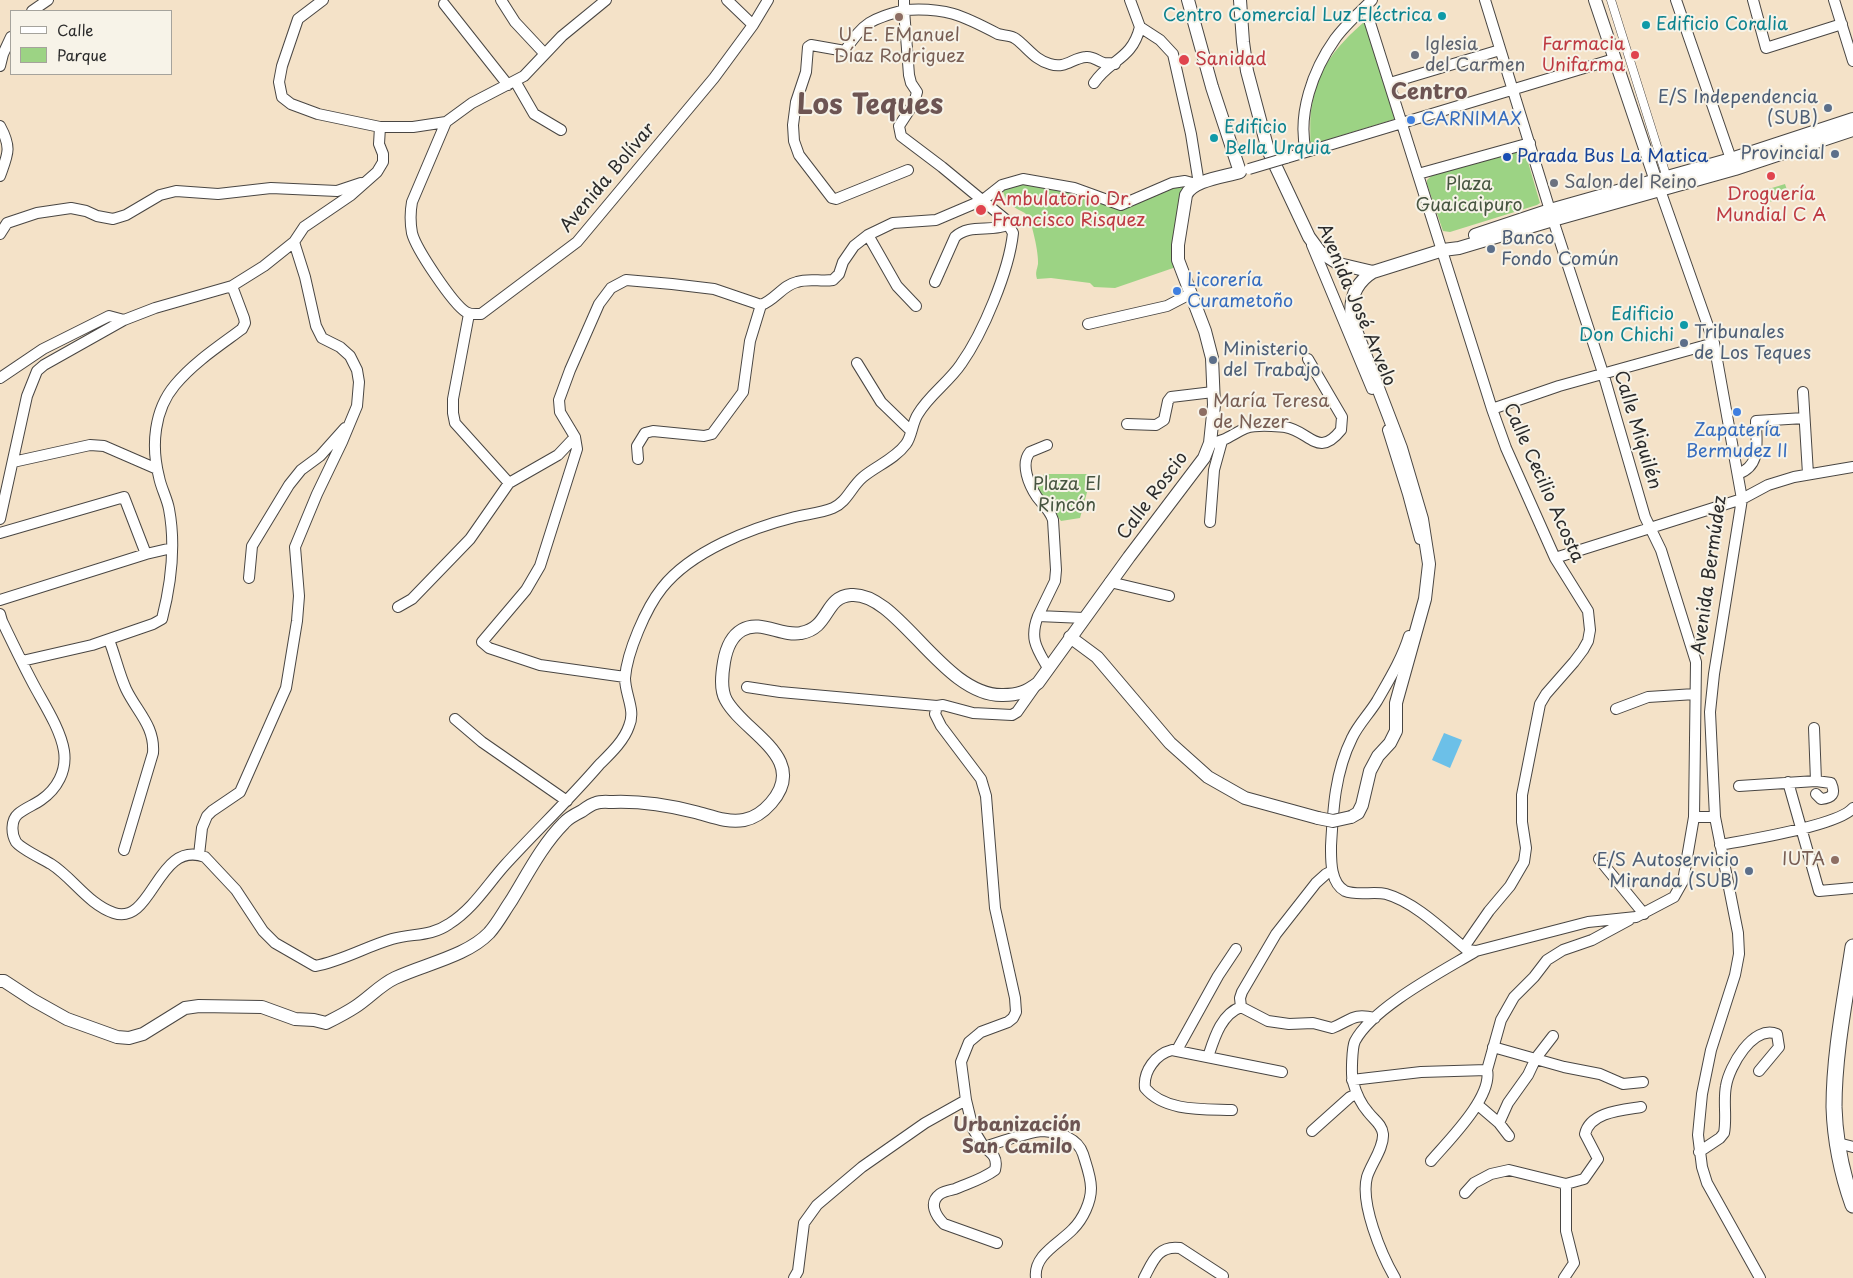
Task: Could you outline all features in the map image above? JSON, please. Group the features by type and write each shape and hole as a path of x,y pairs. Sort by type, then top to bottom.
{"main road":[{"path":"1853,947 1837,1055 1834,1108 1846,1145 1843,1172 1853,1204"}],"street":[{"path":"33,10 48,0"},
{"path":"323,0 298,19 282,66 279,82 282,97 291,104 318,114 380,126 413,127 446,122 472,102 524,76 562,36 606,0"},
{"path":"501,0 515,22 544,53"},
{"path":"727,0 753,25"},
{"name":"Avenida Bolívar","path":"469,314 481,314 577,242 714,78 753,25 768,0"},
{"path":"1130,0 1140,26 1160,40 1173,54 1191,134 1197,184"},
{"path":"1188,0 1212,87 1244,171"},
{"name":"Avenida José Arvelo","path":"1240,0 1247,71 1268,150 1309,238 1383,414 1419,533 1423,565 1422,584 1413,626 1401,656 1383,690 1355,732 1344,756 1333,804 1332,871"},
{"name":"Calle Miquilén","path":"1478,1105 1484,1093 1487,1070 1501,1020 1514,997 1534,977 1547,960 1563,950 1592,940 1669,901 1680,888 1683,881 1694,817 1696,662 1661,550 1650,528 1485,0"},
{"name":"Avenida Bermúdez","path":"1595,0 1614,59 1661,183 1714,343 1742,499 1714,674 1710,712 1715,817 1738,933 1739,954 1735,975 1705,1074 1698,1135 1699,1152 1707,1183 1760,1278"},
{"name":"Avenida Bermúdez","path":"1611,0 1661,183"},
{"path":"1676,0 1731,159"},
{"path":"1753,0 1766,48 1842,24"},
{"path":"1834,0 1853,62"},
{"path":"444,4 512,83 534,114 561,130"},
{"path":"1306,152 1303,140 1305,110 1317,69 1336,37 1368,4"},
{"name":"Calle Cecilio Acosta","path":"1368,4 1402,123 1492,410 1506,448 1556,558 1588,611 1590,630 1588,641 1574,662 1546,694 1540,704 1522,795 1522,822 1526,848 1524,862 1510,886 1489,911 1464,947"},
{"path":"908,170 836,199 832,198 799,155 794,141 793,125 796,102 806,72 808,47 811,45 845,51 864,25 904,5 952,12 973,20 1003,36 1016,39 1029,53 1047,64 1070,64 1083,57 1090,57 1105,63 1115,64"},
{"path":"0,614 56,726 64,751 64,770 57,785 43,799 17,814 12,824 16,843 54,866 88,896 108,910 116,914 131,913 139,908 165,870 176,859 199,855 205,857 236,890 263,931 275,943 315,966 332,963 393,939 430,934 449,925 472,906 505,865 567,801 621,741 630,726 632,711 625,677 632,649 645,614 662,587 687,563 719,546 764,526 831,509 842,503 861,478 893,456 907,443 916,415 961,365 981,328 1001,282 1012,233 1009,224 983,200 901,136 899,126 914,103 917,92 911,83 909,75 904,5"},
{"path":"1094,83 1097,78 1123,58 1133,46 1140,26"},
{"path":"0,66 10,39"},
{"path":"1390,83 1500,50"},
{"path":"625,677 540,665 489,648 482,642 526,590 540,566 578,449 575,437 560,412 559,400 599,304 610,288 626,280 672,284 714,290 761,305 768,303 788,286 798,281 823,282 833,280 839,274 843,262 854,246 868,235 893,223 936,220 983,200 1002,185 1023,179 1074,188 1121,205 1172,183 1185,181 1197,184 1244,171 1614,59"},
{"path":"1309,238 1320,252 1339,264 1373,272 1443,250 1456,241 1661,183 1853,119"},
{"path":"446,122 412,202 410,216 413,235 426,261 460,308 469,314 453,399 452,414 455,423 509,482"},
{"path":"0,126 8,140 7,156 0,176"},
{"path":"0,519 27,396 37,371 44,365 124,320 155,308 232,286 264,266 294,242 304,227 351,195 377,172 383,162 383,154 379,144 380,126"},
{"path":"1661,183 1735,170 1853,130"},
{"path":"1418,174 1530,143"},
{"path":"0,234 8,223 37,213 54,210 71,208 113,219 126,216 160,195 176,191 218,194 271,188 337,191 364,182"},
{"name":"Calle Roscio","path":"1038,682 1110,582 1216,442 1212,358 1205,331 1179,266 1177,254 1186,195 1189,189 1197,184"},
{"path":"936,282 958,234 966,230 1003,227 1009,224"},
{"path":"868,235 897,286 916,306"},
{"path":"199,855 202,828 208,816 212,811 240,792 286,688 297,621 299,596 295,547 357,406 359,382 357,370 350,356 340,347 322,338 316,326 305,277 294,242"},
{"name":"Avenida José Arvelo","path":"1070,637 1097,656 1170,743 1208,777 1245,798 1318,818 1333,821 1351,818 1358,813 1365,794 1370,771 1378,756 1390,743 1396,731 1396,703 1425,599 1429,564 1422,519 1400,448 1352,320 1351,305 1355,290 1362,280 1373,272"},
{"path":"22,661 92,645 162,620 167,599 172,548 169,509 157,469 154,442 157,422 163,404 174,386 200,360 242,329 245,323 232,286"},
{"path":"1088,324 1167,306 1190,294"},
{"path":"638,459 636,446 646,433 652,431 704,436 712,434 743,392 750,341 761,305"},
{"path":"0,378 43,349 110,316 124,320"},
{"path":"1492,410 1603,373 1714,343"},
{"path":"1210,522 1216,442 1245,428 1266,426 1288,428 1300,432 1317,444 1322,444 1332,440 1341,430 1342,417 1308,359"},
{"path":"857,363 882,402 911,431"},
{"path":"1127,424 1156,425 1164,420 1168,401 1171,397 1213,392"},
{"path":"1803,392 1808,474"},
{"path":"1738,474 1746,471 1753,465 1756,457 1756,421 1804,418"},
{"path":"249,578 252,546 289,485 301,470 320,456 351,421"},
{"path":"398,607 412,599 470,540 509,482 558,455 575,437"},
{"path":"12,462 90,445 104,446 157,469"},
{"path":"1047,445 1030,452 1025,461 1028,480 1036,496 1051,513 1053,520 1055,580 1038,616 1033,632 1034,641 1048,668"},
{"path":"1556,558 1742,499 1768,485 1808,474 1853,466"},
{"path":"0,533 124,497 146,554"},
{"path":"0,600 146,554 172,548"},
{"path":"1110,582 1169,596"},
{"path":"0,981 4,981 33,1000 67,1018 117,1037 129,1038 143,1034 186,1008 199,1006 262,1007 296,1020 314,1020 326,1023 356,1006 394,978 479,943 492,930 539,855 564,821 595,803 661,804 729,821 746,820 763,812 782,788 780,762 771,747 727,702 723,692 722,676 726,647 742,630 752,627 766,628 787,634 800,634 813,630 824,621 828,609 840,598 853,594 877,602 961,682 993,696 1018,695 1028,691 1038,682"},
{"path":"1038,616 1084,618"},
{"path":"109,640 125,688 151,730 153,747 153,753 124,850"},
{"path":"1695,674 1714,674"},
{"path":"747,687 780,692 937,706 944,705 972,713 1012,715 1017,712 1038,682"},
{"path":"1383,690 1398,696"},
{"path":"1616,709 1648,697 1695,694"},
{"path":"937,706 935,714 941,726 981,779 986,796 995,908 1015,998 1016,1012 1008,1022 981,1032 969,1042 961,1062 966,1100 973,1130 984,1147 994,1155 995,1170 986,1177 940,1194 934,1202 934,1210 937,1218 944,1224 996,1243"},
{"path":"455,719 482,742 567,801"},
{"path":"1814,728 1816,781"},
{"path":"1739,786 1816,781 1831,783 1834,790 1833,795 1828,799 1821,799 1816,794"},
{"path":"1788,782 1819,891 1853,888"},
{"path":"1720,845 1800,829 1841,817 1849,813 1853,808"},
{"path":"1694,817 1715,817"},
{"path":"1241,1007 1240,998 1242,992 1276,934 1316,883 1332,871 1338,884 1344,890 1375,892 1397,898 1417,910 1467,950 1476,951 1510,944 1588,922 1640,915 1599,859"},
{"path":"1177,1050 1218,976 1236,949"},
{"path":"1394,1278 1375,1234 1367,1208 1367,1178 1383,1135 1379,1123 1369,1113 1357,1094 1352,1080 1354,1043 1366,1025 1409,991 1476,951"},
{"path":"1241,1007 1268,1021 1289,1024 1313,1024 1332,1028 1352,1017 1362,1015 1375,1018"},
{"path":"1208,1057 1215,1038 1228,1014 1241,1007"},
{"path":"1699,1152 1720,1138 1724,1133 1726,1085 1747,1044 1762,1033 1777,1034 1778,1047 1759,1071"},
{"path":"1498,1123 1508,1103 1528,1075 1536,1058 1553,1036"},
{"path":"1493,1047 1564,1067 1600,1074 1623,1084 1643,1082"},
{"path":"1232,1110 1187,1108 1160,1101 1150,1094 1145,1088 1144,1082 1151,1066 1162,1054 1177,1050 1282,1072"},
{"path":"1352,1080 1420,1072 1487,1070"},
{"path":"1312,1131 1350,1097 1357,1094"},
{"path":"794,1278 798,1271 804,1223 817,1205 862,1167 925,1123 966,1100"},
{"path":"1431,1162 1478,1105 1509,1136"},
{"path":"1465,1193 1474,1183 1491,1174 1509,1170 1566,1184 1584,1179 1598,1159 1585,1134 1586,1127 1594,1120 1612,1112 1641,1106"},
{"path":"984,1147 1041,1131 1059,1134 1072,1140 1082,1151 1091,1188 1086,1211 1074,1228 1040,1259 1035,1274 1036,1278"},
{"path":"1564,1278 1574,1263 1566,1231 1566,1184"},
{"path":"1144,1278 1157,1254 1164,1249 1172,1248 1180,1248 1223,1276"}],"green space":[{"path":"1365,21 1395,119 1310,145 1311,110 1319,79 1337,49"},
{"name":"Plaza Guaicaipuro","path":"1521,149 1526,155 1540,203 1450,232 1443,231 1427,180 1432,175"},
{"path":"1023,179 1121,205 1185,181 1189,189 1179,266 1115,288 1094,287 1090,283 1051,278 1037,279 1037,253 1031,223 1026,214 1007,200 1002,185"},
{"path":"1785,184 1789,196 1766,203 1762,191"},
{"name":"Plaza El Rincón","path":"1044,474 1092,474 1080,518 1061,521 1036,487"}],"water":[{"path":"1444,733 1462,740 1450,768 1432,760"}],"place":[{"name":"Centro Comercial Luz Eléctrica","path":"1442,16"},
{"name":"U. E. EManuel Díaz Rodriguez","path":"899,17"},
{"name":"Edificio Coralia","path":"1646,25"},
{"name":"Iglesia del Carmen","path":"1415,55"},
{"name":"Farmacia Unifarma","path":"1635,55"},
{"name":"Sanidad","path":"1184,60"},
{"name":"E/S Independencia (SUB)","path":"1828,108"},
{"name":"CARNIMAX","path":"1411,120"},
{"name":"Edificio Bella Urquia","path":"1214,138"},
{"name":"Provincial","path":"1835,154"},
{"name":"Parada Bus La Matica","path":"1507,157"},
{"name":"Droguería Mundial C A","path":"1771,176"},
{"name":"Salon del Reino","path":"1554,183"},
{"name":"Ambulatorio Dr. Francisco Risquez","path":"981,210"},
{"name":"Banco Fondo Común","path":"1491,249"},
{"name":"Licorería Curametoño","path":"1177,291"},
{"name":"Edificio Don Chichi","path":"1684,325"},
{"name":"Tribunales de Los Teques","path":"1684,343"},
{"name":"Ministerio del Trabajo","path":"1213,360"},
{"name":"María Teresa de Nezer","path":"1203,412"},
{"name":"Zapatería Bermudez II","path":"1737,412"},
{"name":"IUTA","path":"1835,860"},
{"name":"E/S Autoservicio Miranda (SUB)","path":"1749,871"}],"district":[{"name":"Centro","path":"1429,93"},
{"name":"Los Teques","path":"870,106"},
{"name":"Urbanización San Camilo","path":"1017,1137"}]}
